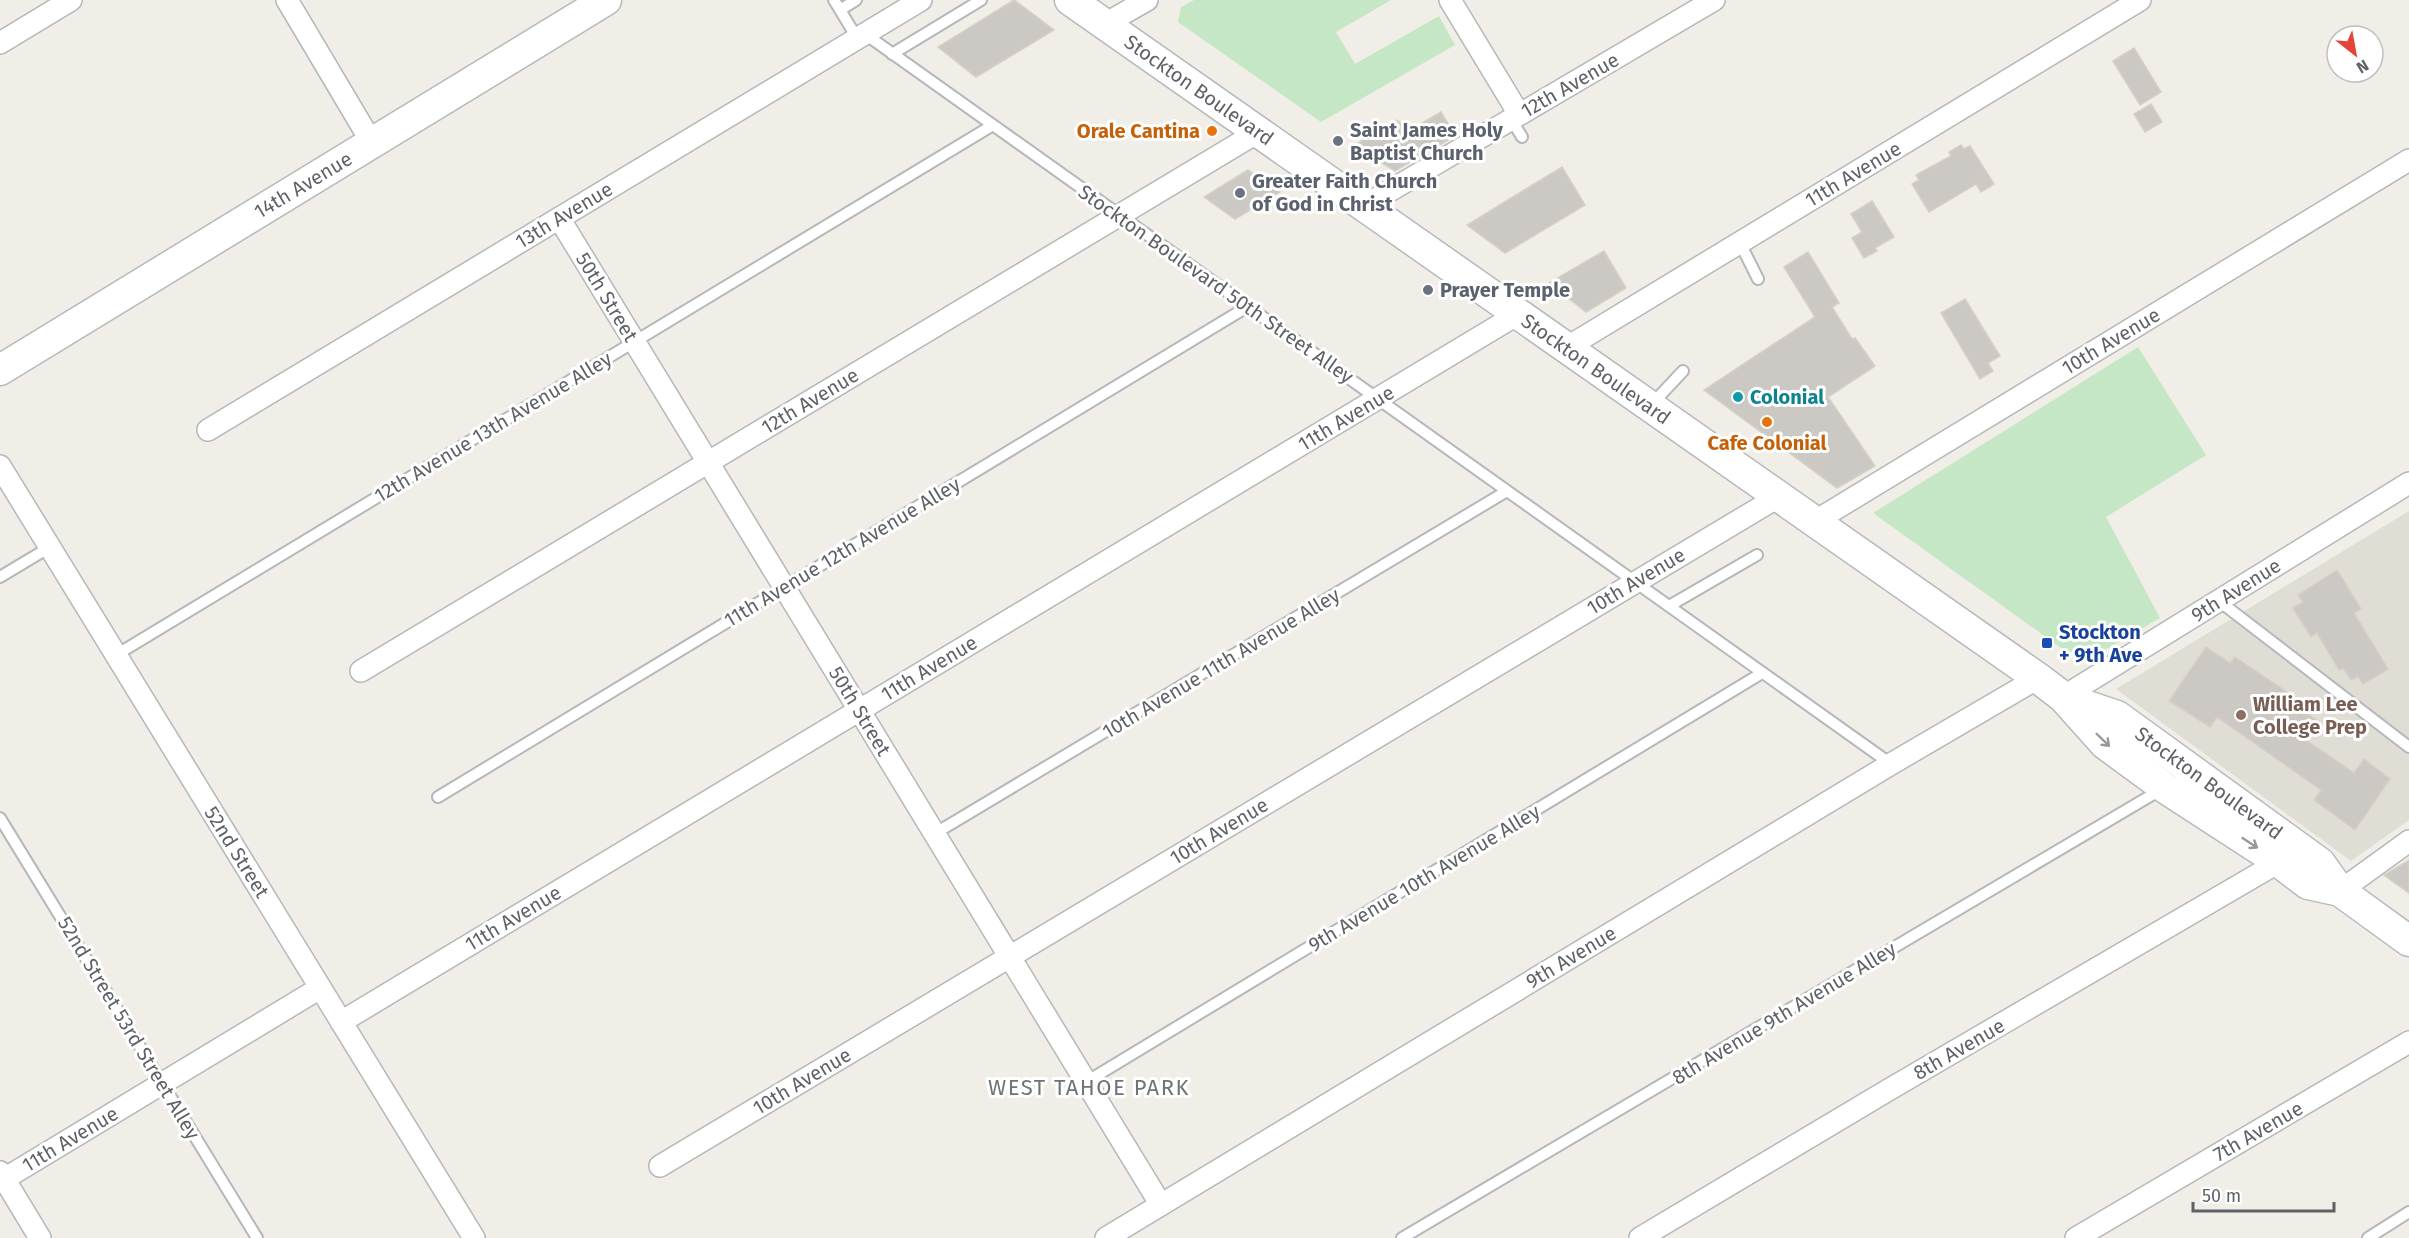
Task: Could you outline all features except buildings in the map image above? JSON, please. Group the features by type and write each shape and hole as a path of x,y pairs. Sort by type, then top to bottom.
{"main road":[{"name":"14th Avenue","path":"0,370 606,0"},
{"name":"Stockton Boulevard","path":"1070,0 2038,678 2063,698 2105,744 2165,788 2279,862 2308,884 2340,891"},
{"name":"Stockton Boulevard","path":"2063,698 2117,716 2320,863 2340,891 2409,941"}],"street":[{"path":"0,43 72,0"},
{"path":"287,0 372,143"},
{"name":"13th Avenue","path":"208,430 921,0"},
{"path":"1105,24 1147,0"},
{"path":"1450,0 1515,117"},
{"name":"12th Avenue","path":"1364,206 1714,0"},
{"name":"11th Avenue","path":"1566,348 2140,0"},
{"name":"12th Avenue","path":"361,671 1258,132"},
{"name":"10th Avenue","path":"1814,522 2409,160"},
{"name":"50th Street","path":"559,218 1161,1205"},
{"name":"11th Avenue","path":"341,1022 1518,314"},
{"name":"52nd Street","path":"0,466 474,1238"},
{"name":"9th Avenue","path":"2063,698 2409,483"},
{"name":"10th Avenue","path":"660,1166 1778,496"},
{"name":"9th Avenue","path":"1106,1238 1891,764 2038,678"},
{"path":"2340,891 2409,841"},
{"name":"8th Avenue","path":"1640,1238 2279,862"},
{"name":"11th Avenue","path":"2,1175 163,1084 320,988"},
{"name":"7th Avenue","path":"2076,1238 2409,1042"},
{"path":"2,1175 40,1238"}],"lane":[{"path":"834,0 861,36"},
{"path":"840,10 856,0"},
{"path":"892,54 981,0"},
{"name":"Stockton Boulevard 50th Street Alley","path":"861,36 892,54 993,125 1891,764"},
{"path":"1515,117 1522,137"},
{"name":"12th Avenue 13th Avenue Alley","path":"116,655 993,125"},
{"path":"1740,243 1758,279"},
{"name":"11th Avenue 12th Avenue Alley","path":"438,797 1247,306"},
{"path":"1650,407 1683,371"},
{"name":"10th Avenue 11th Avenue Alley","path":"934,834 1507,491"},
{"path":"0,577 50,547"},
{"path":"1669,606 1757,555"},
{"path":"2219,601 2409,747"},
{"name":"9th Avenue 10th Avenue Alley","path":"1086,1082 1762,673"},
{"name":"8th Avenue 9th Avenue Alley","path":"1402,1238 2165,788"},
{"name":"52nd Street 53rd Street Alley","path":"0,818 257,1238"},
{"path":"2368,1238 2409,1212"}],"shaded area":[{"path":"2409,511 2409,820 2351,861 2116,689"}],"green space":[{"path":"1194,0 1391,0 1336,32 1355,64 1439,16 1455,45 1321,122 1178,22 1181,7"},
{"path":"2138,347 2206,455 2106,517 2160,618 2082,663 1873,513"}],"place":[{"name":"Orale Cantina","path":"1212,131"},
{"name":"Saint James Holy Baptist Church","path":"1338,141"},
{"name":"Greater Faith Church of God in Christ","path":"1240,193"},
{"name":"Prayer Temple","path":"1428,290"},
{"name":"Colonial","path":"1738,397"},
{"name":"Cafe Colonial","path":"1767,422"},
{"name":"Stockton + 9th Ave","path":"2047,643"},
{"name":"William Lee College Prep","path":"2241,715"}],"district":[{"name":"WEST TAHOE PARK","path":"1089,1087"}]}
